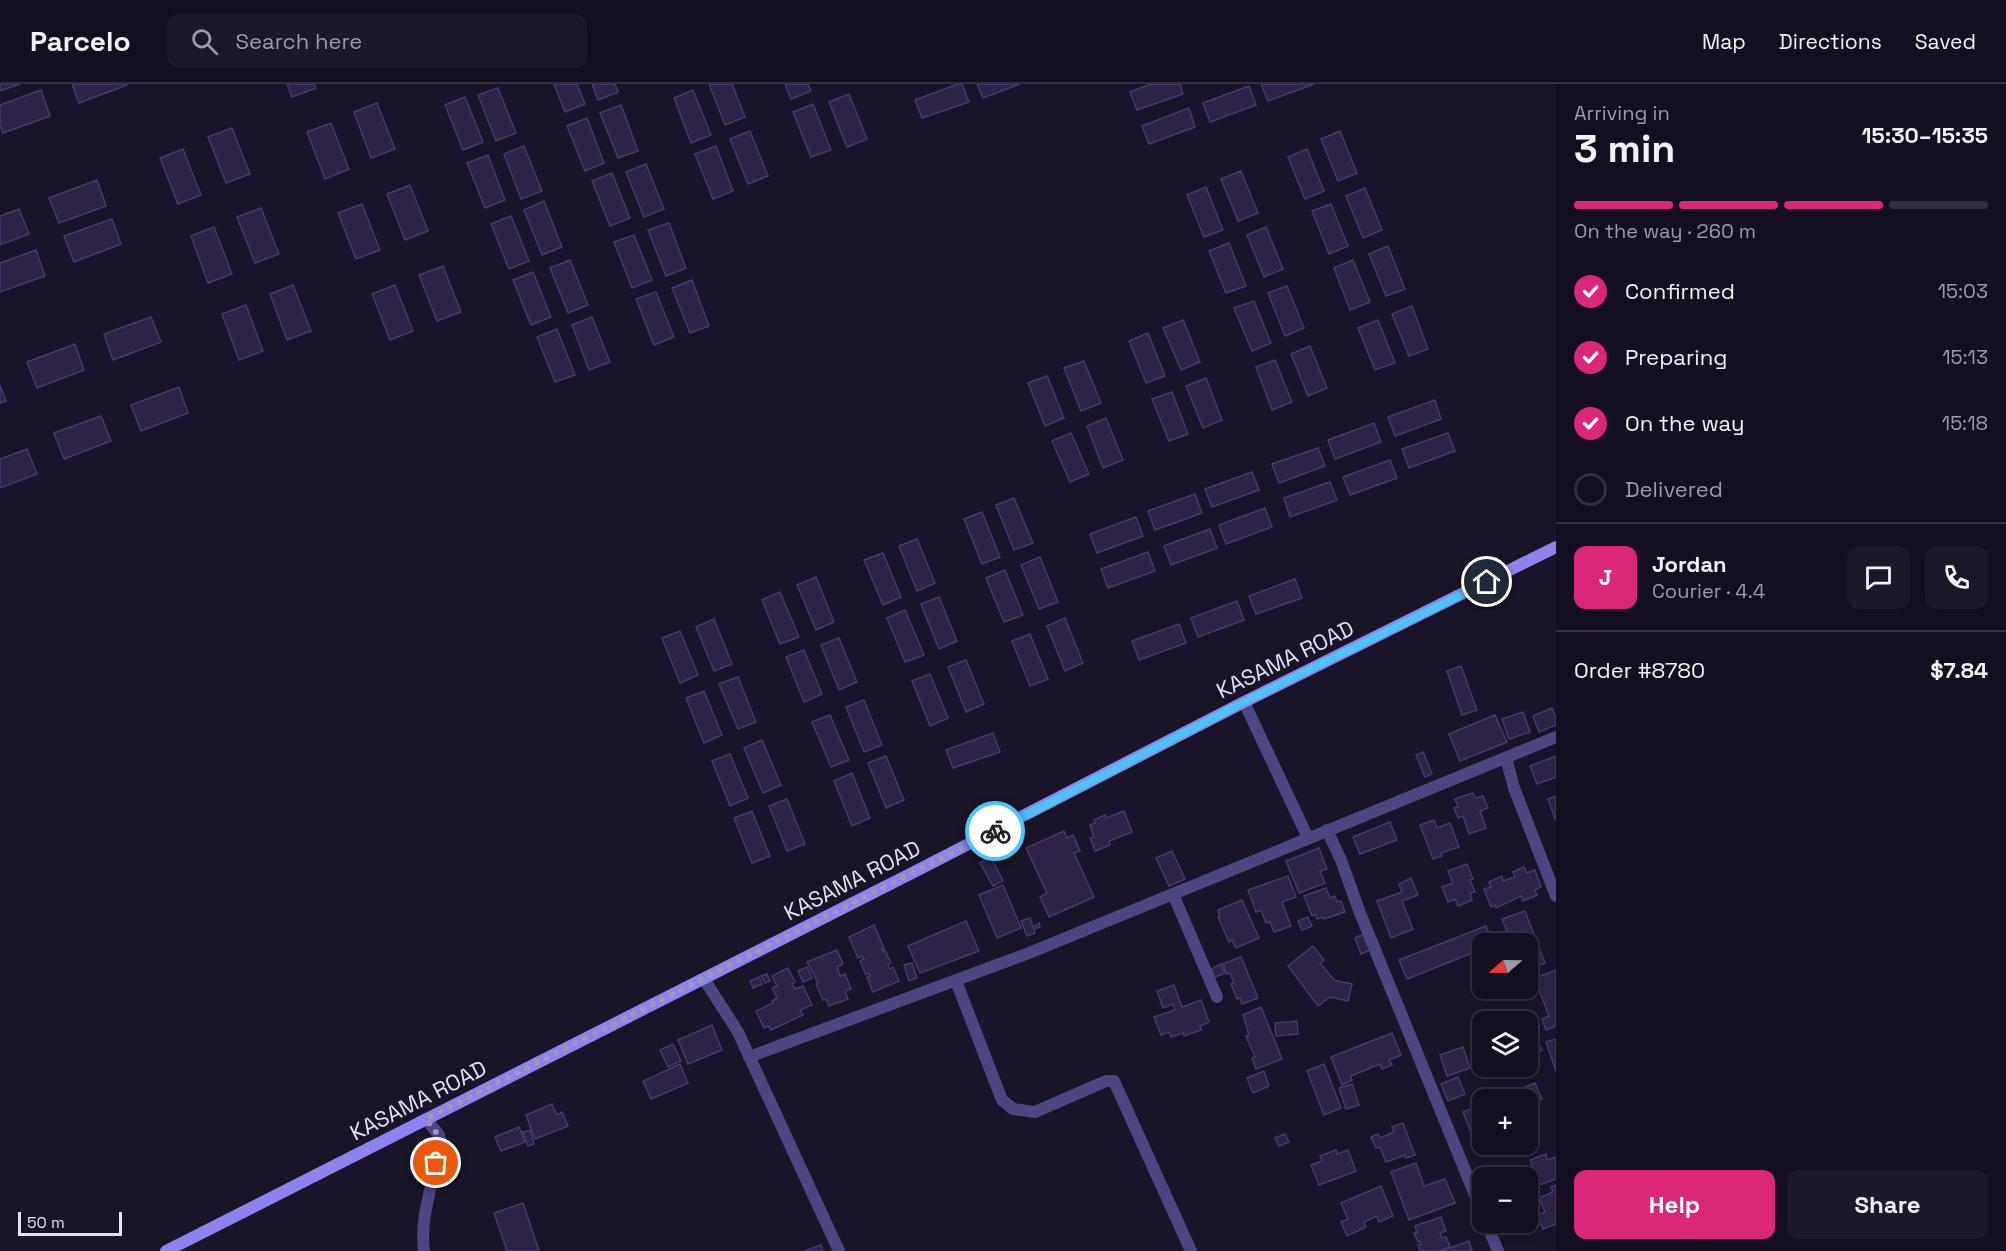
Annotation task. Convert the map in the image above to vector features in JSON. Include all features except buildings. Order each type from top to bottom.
[{"type":"street","name":"KASAMA ROAD","points":[[166,1251],[1244,702],[1556,547]]},
{"type":"street","points":[[1244,702],[1308,838]]},
{"type":"street","points":[[749,1057],[956,981],[1556,737]]},
{"type":"street","points":[[1506,758],[1514,788],[1556,896]]},
{"type":"street","points":[[1327,830],[1472,1187]]},
{"type":"street","points":[[1173,894],[1217,997]]},
{"type":"street","points":[[704,979],[738,1032],[839,1251]]},
{"type":"street","points":[[956,981],[1002,1100],[1012,1109],[1035,1112],[1106,1081],[1114,1081],[1191,1251]]},
{"type":"street","points":[[423,1251],[421,1234],[423,1215],[440,1142],[439,1135],[426,1119]]},
{"type":"street","points":[[1491,1233],[1498,1251]]},
{"type":"way so far","points":[[436,1163],[439,1135],[426,1119],[995,831]]},
{"type":"route","points":[[995,831],[1244,702],[1487,582]]}]
